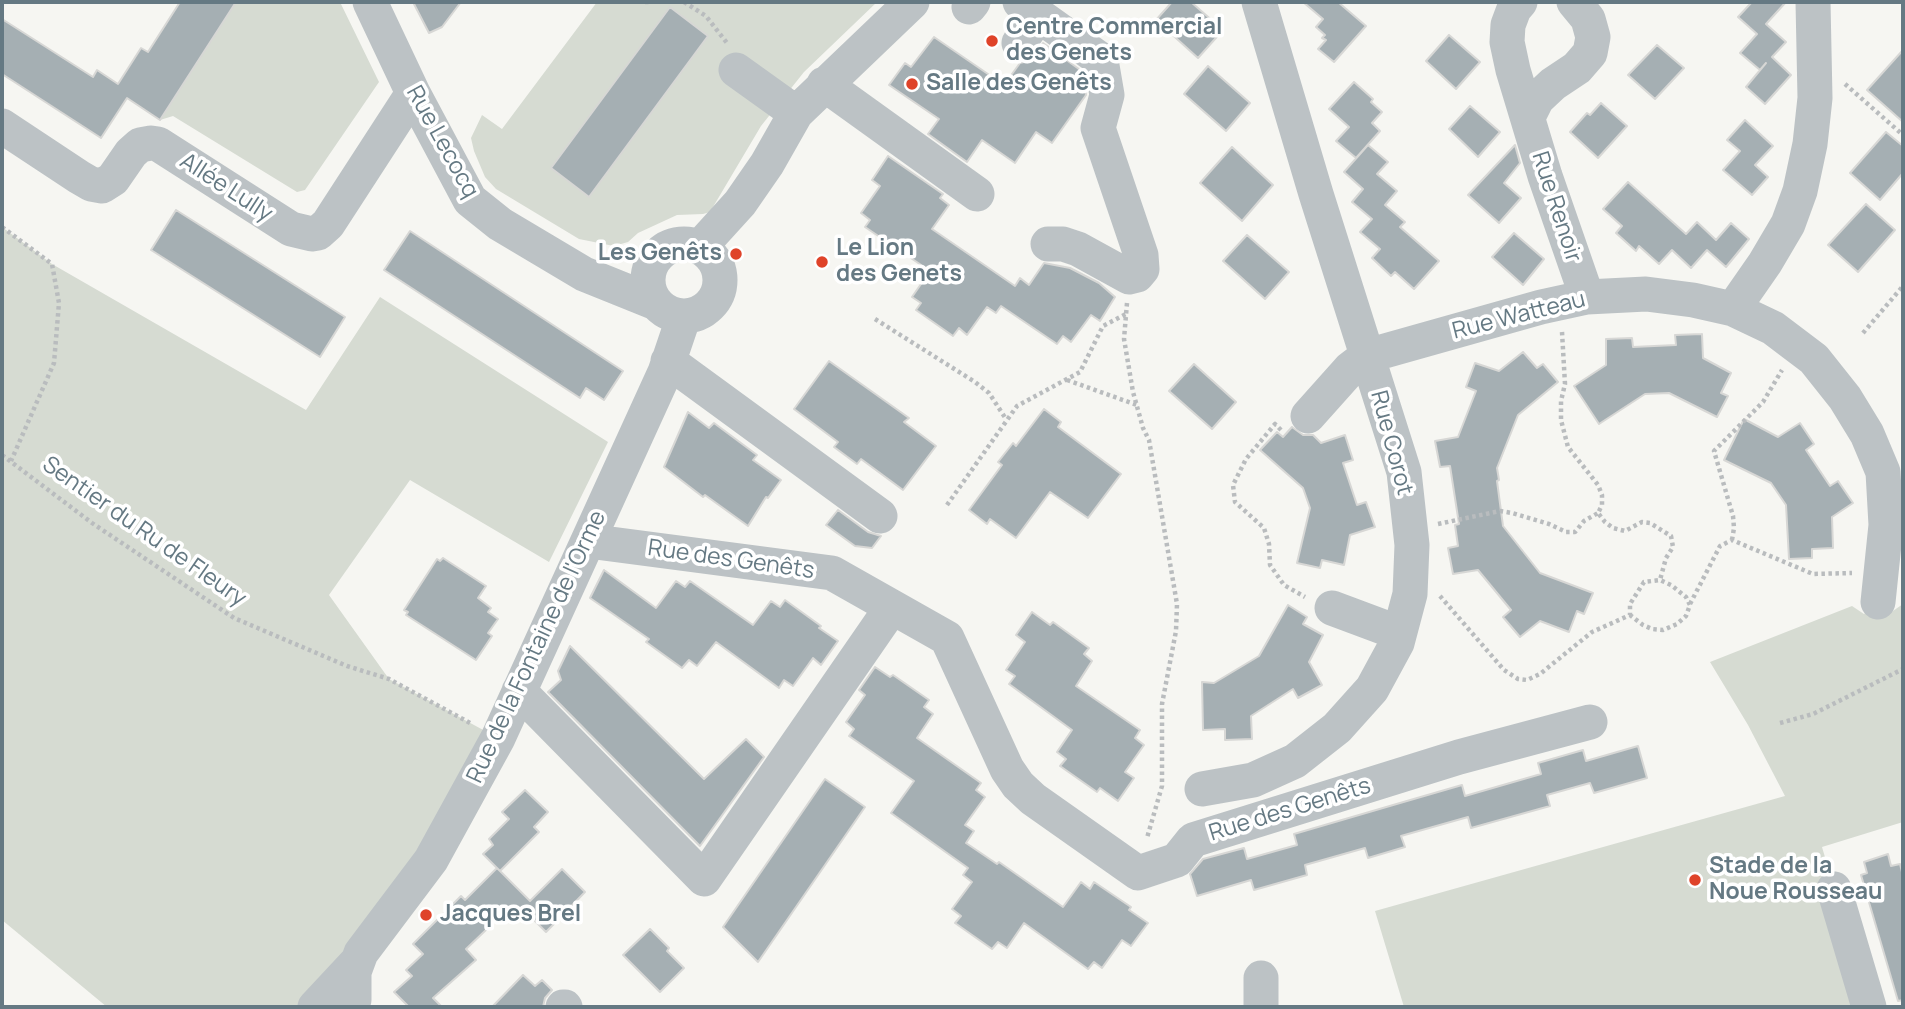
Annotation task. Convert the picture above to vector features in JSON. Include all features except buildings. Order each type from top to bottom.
[{"type":"street","name":"Rue Lecocq","points":[[370,2],[413,93],[470,200],[500,223],[584,274],[670,309]]},
{"type":"street","points":[[652,262],[648,284],[670,309],[695,314],[706,308],[767,164],[796,113],[912,2]]},
{"type":"street","name":"Rue Corot","points":[[1202,789],[1253,780],[1295,761],[1336,729],[1372,689],[1399,634],[1410,594],[1410,530],[1404,472],[1316,194],[1259,2]]},
{"type":"street","name":"Rue Renoir","points":[[1520,2],[1508,24],[1507,42],[1552,199],[1573,300]]},
{"type":"street","points":[[1528,117],[1537,99],[1577,68],[1590,53],[1593,37],[1588,19],[1574,2]]},
{"type":"street","points":[[1732,309],[1765,263],[1788,224],[1800,191],[1810,144],[1815,98],[1813,2]]},
{"type":"street","points":[[1019,43],[1030,8],[1101,61],[1108,95],[1098,128],[1141,255],[1142,269],[1129,277],[1078,249],[1063,244],[1048,244]]},
{"type":"street","points":[[736,71],[796,113]]},
{"type":"street","points":[[824,84],[875,133],[977,194]]},
{"type":"street","name":"Allée Lully","points":[[2,126],[79,177],[91,184],[102,186],[113,179],[140,145],[168,141],[312,234],[318,233],[328,224],[413,93]]},
{"type":"street","points":[[584,274],[621,272],[652,262],[668,247],[690,244],[718,280]]},
{"type":"street","name":"Rue Watteau","points":[[1367,356],[1573,300],[1646,295],[1693,300],[1732,309],[1773,328],[1814,359],[1845,398],[1893,470],[1880,586]]},
{"type":"street","name":"Rue de la Fontaine de l'Orme","points":[[315,1007],[357,961],[431,860],[498,738],[668,361],[670,309]]},
{"type":"street","points":[[1308,416],[1350,369],[1367,356]]},
{"type":"street","points":[[668,361],[880,516]]},
{"type":"street","name":"Rue des Genêts","points":[[588,541],[832,573],[947,638],[1007,769],[1018,785],[1033,799],[1138,873],[1177,860],[1193,840],[1459,757],[1590,722]]},
{"type":"street","points":[[519,691],[704,878],[892,607]]},
{"type":"street","points":[[1332,608],[1399,634]]},
{"type":"street","points":[[1834,889],[1869,1007]]},
{"type":"street","points":[[353,1005],[352,983],[357,961]]},
{"type":"path","points":[[684,2],[706,16],[728,46],[736,71]]},
{"type":"path","points":[[1816,71],[1845,84],[1903,135]]},
{"type":"path","points":[[2,227],[52,264],[59,303],[54,363],[11,461]]},
{"type":"path","points":[[1129,277],[1124,339],[1137,405],[1150,440],[1177,604],[1162,704],[1162,786],[1138,873]]},
{"type":"path","points":[[1863,333],[1903,285]]},
{"type":"path","points":[[1410,530],[1500,512],[1549,524],[1566,532],[1575,532],[1584,521],[1598,513],[1602,505],[1602,495],[1598,485],[1568,447],[1563,433],[1561,401],[1565,384],[1564,357],[1573,300]]},
{"type":"path","points":[[947,505],[1017,406],[1080,372],[1103,327],[1126,314]]},
{"type":"path","points":[[875,319],[975,382],[989,393],[1006,420]]},
{"type":"path","points":[[1732,540],[1733,516],[1714,450],[1763,402],[1796,345]]},
{"type":"path","points":[[1066,379],[1137,405]]},
{"type":"path","points":[[1308,416],[1298,413],[1282,431],[1275,424],[1246,459],[1233,485],[1234,502],[1264,528],[1269,544],[1270,565],[1284,585],[1332,608]]},
{"type":"path","name":"Sentier du Ru de Fleury","points":[[2,454],[92,523],[234,618],[347,666],[389,679],[498,738]]},
{"type":"path","points":[[1598,513],[1613,528],[1625,531],[1642,522],[1650,523],[1671,536],[1673,547],[1666,558],[1660,580]]},
{"type":"path","points":[[1630,615],[1652,629],[1663,630],[1677,624],[1686,616],[1720,546],[1732,540],[1812,573],[1880,586]]},
{"type":"path","points":[[1411,564],[1504,670],[1518,679],[1527,680],[1540,674],[1592,632],[1630,615]]},
{"type":"path","points":[[1630,615],[1630,604],[1643,582],[1660,580],[1686,597],[1690,605]]},
{"type":"path","points":[[1780,723],[1813,714],[1903,669]]},
{"type":"shaded area","points":[[236,2],[340,2],[379,82],[305,190],[297,192],[173,116],[160,120]]},
{"type":"shaded area","points":[[597,2],[877,2],[804,72],[761,126],[710,212],[677,215],[638,233],[628,242],[614,246],[579,239],[496,189],[485,177],[471,138],[482,115],[502,129]]},
{"type":"shaded area","points":[[2,227],[52,264],[306,410],[380,297],[608,442],[549,562],[410,480],[329,595],[389,679],[498,738],[315,1007],[107,1007],[2,920]]},
{"type":"shaded area","points":[[1878,602],[1890,613],[1903,604],[1903,822],[1822,847],[1869,1007],[1404,1007],[1375,911],[1785,796],[1748,725],[1710,662],[1852,606],[1864,614]]},
{"type":"place","name":"Centre Commercial des Genets","points":[[992,41]]},
{"type":"place","name":"Salle des Genêts","points":[[912,84]]},
{"type":"place","name":"Les Genêts","points":[[736,254]]},
{"type":"place","name":"Le Lion des Genets","points":[[822,262]]},
{"type":"place","name":"Stade de la Noue Rousseau","points":[[1695,880]]},
{"type":"place","name":"Jacques Brel","points":[[426,915]]}]
